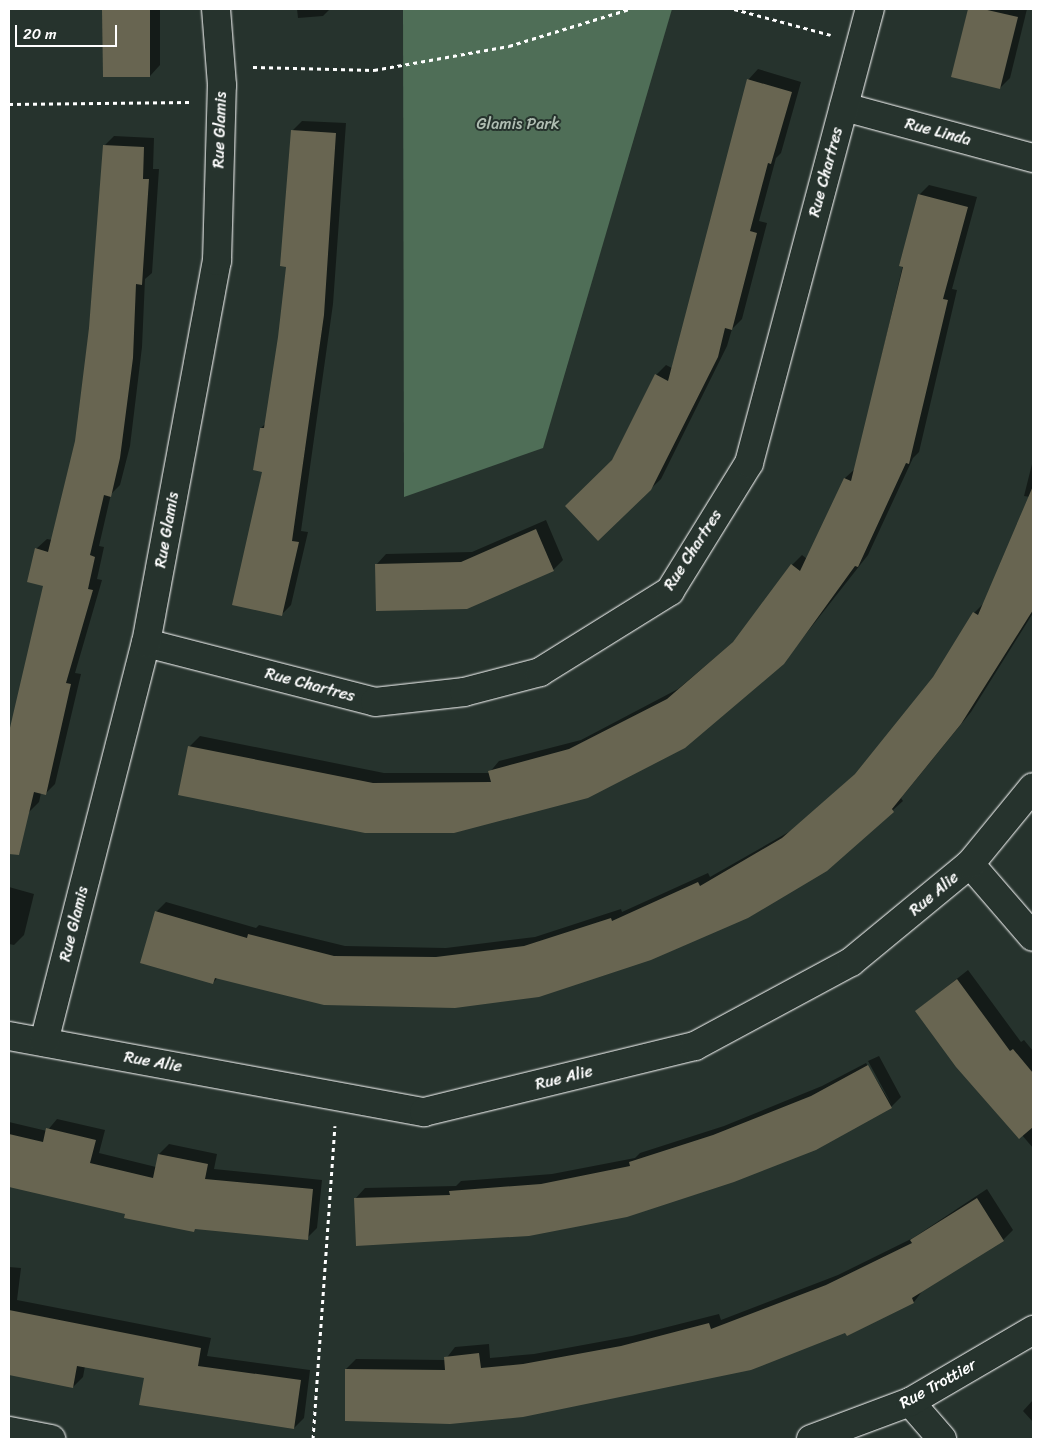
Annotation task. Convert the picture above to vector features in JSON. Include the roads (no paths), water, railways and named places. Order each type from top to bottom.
[{"type":"street","name":"Rue Glamis","points":[[44,1042],[146,643],[217,261],[222,84],[216,9]]},
{"type":"street","name":"Rue Chartres","points":[[146,643],[375,702],[464,692],[540,672],[670,591],[749,463],[870,9]]},
{"type":"street","name":"Rue Linda","points":[[844,107],[1033,158]]},
{"type":"street","name":"Rue Alie","points":[[9,1036],[424,1112],[694,1046],[851,962],[970,864],[1033,787]]},
{"type":"street","points":[[970,864],[1033,937]]},
{"type":"street","name":"Rue Trottier","points":[[811,1439],[910,1402],[1033,1330]]},
{"type":"street","points":[[910,1402],[942,1439]]},
{"type":"street","points":[[9,1431],[51,1439]]},
{"type":"park label","name":"Glamis Park","points":[[518,124]]}]
